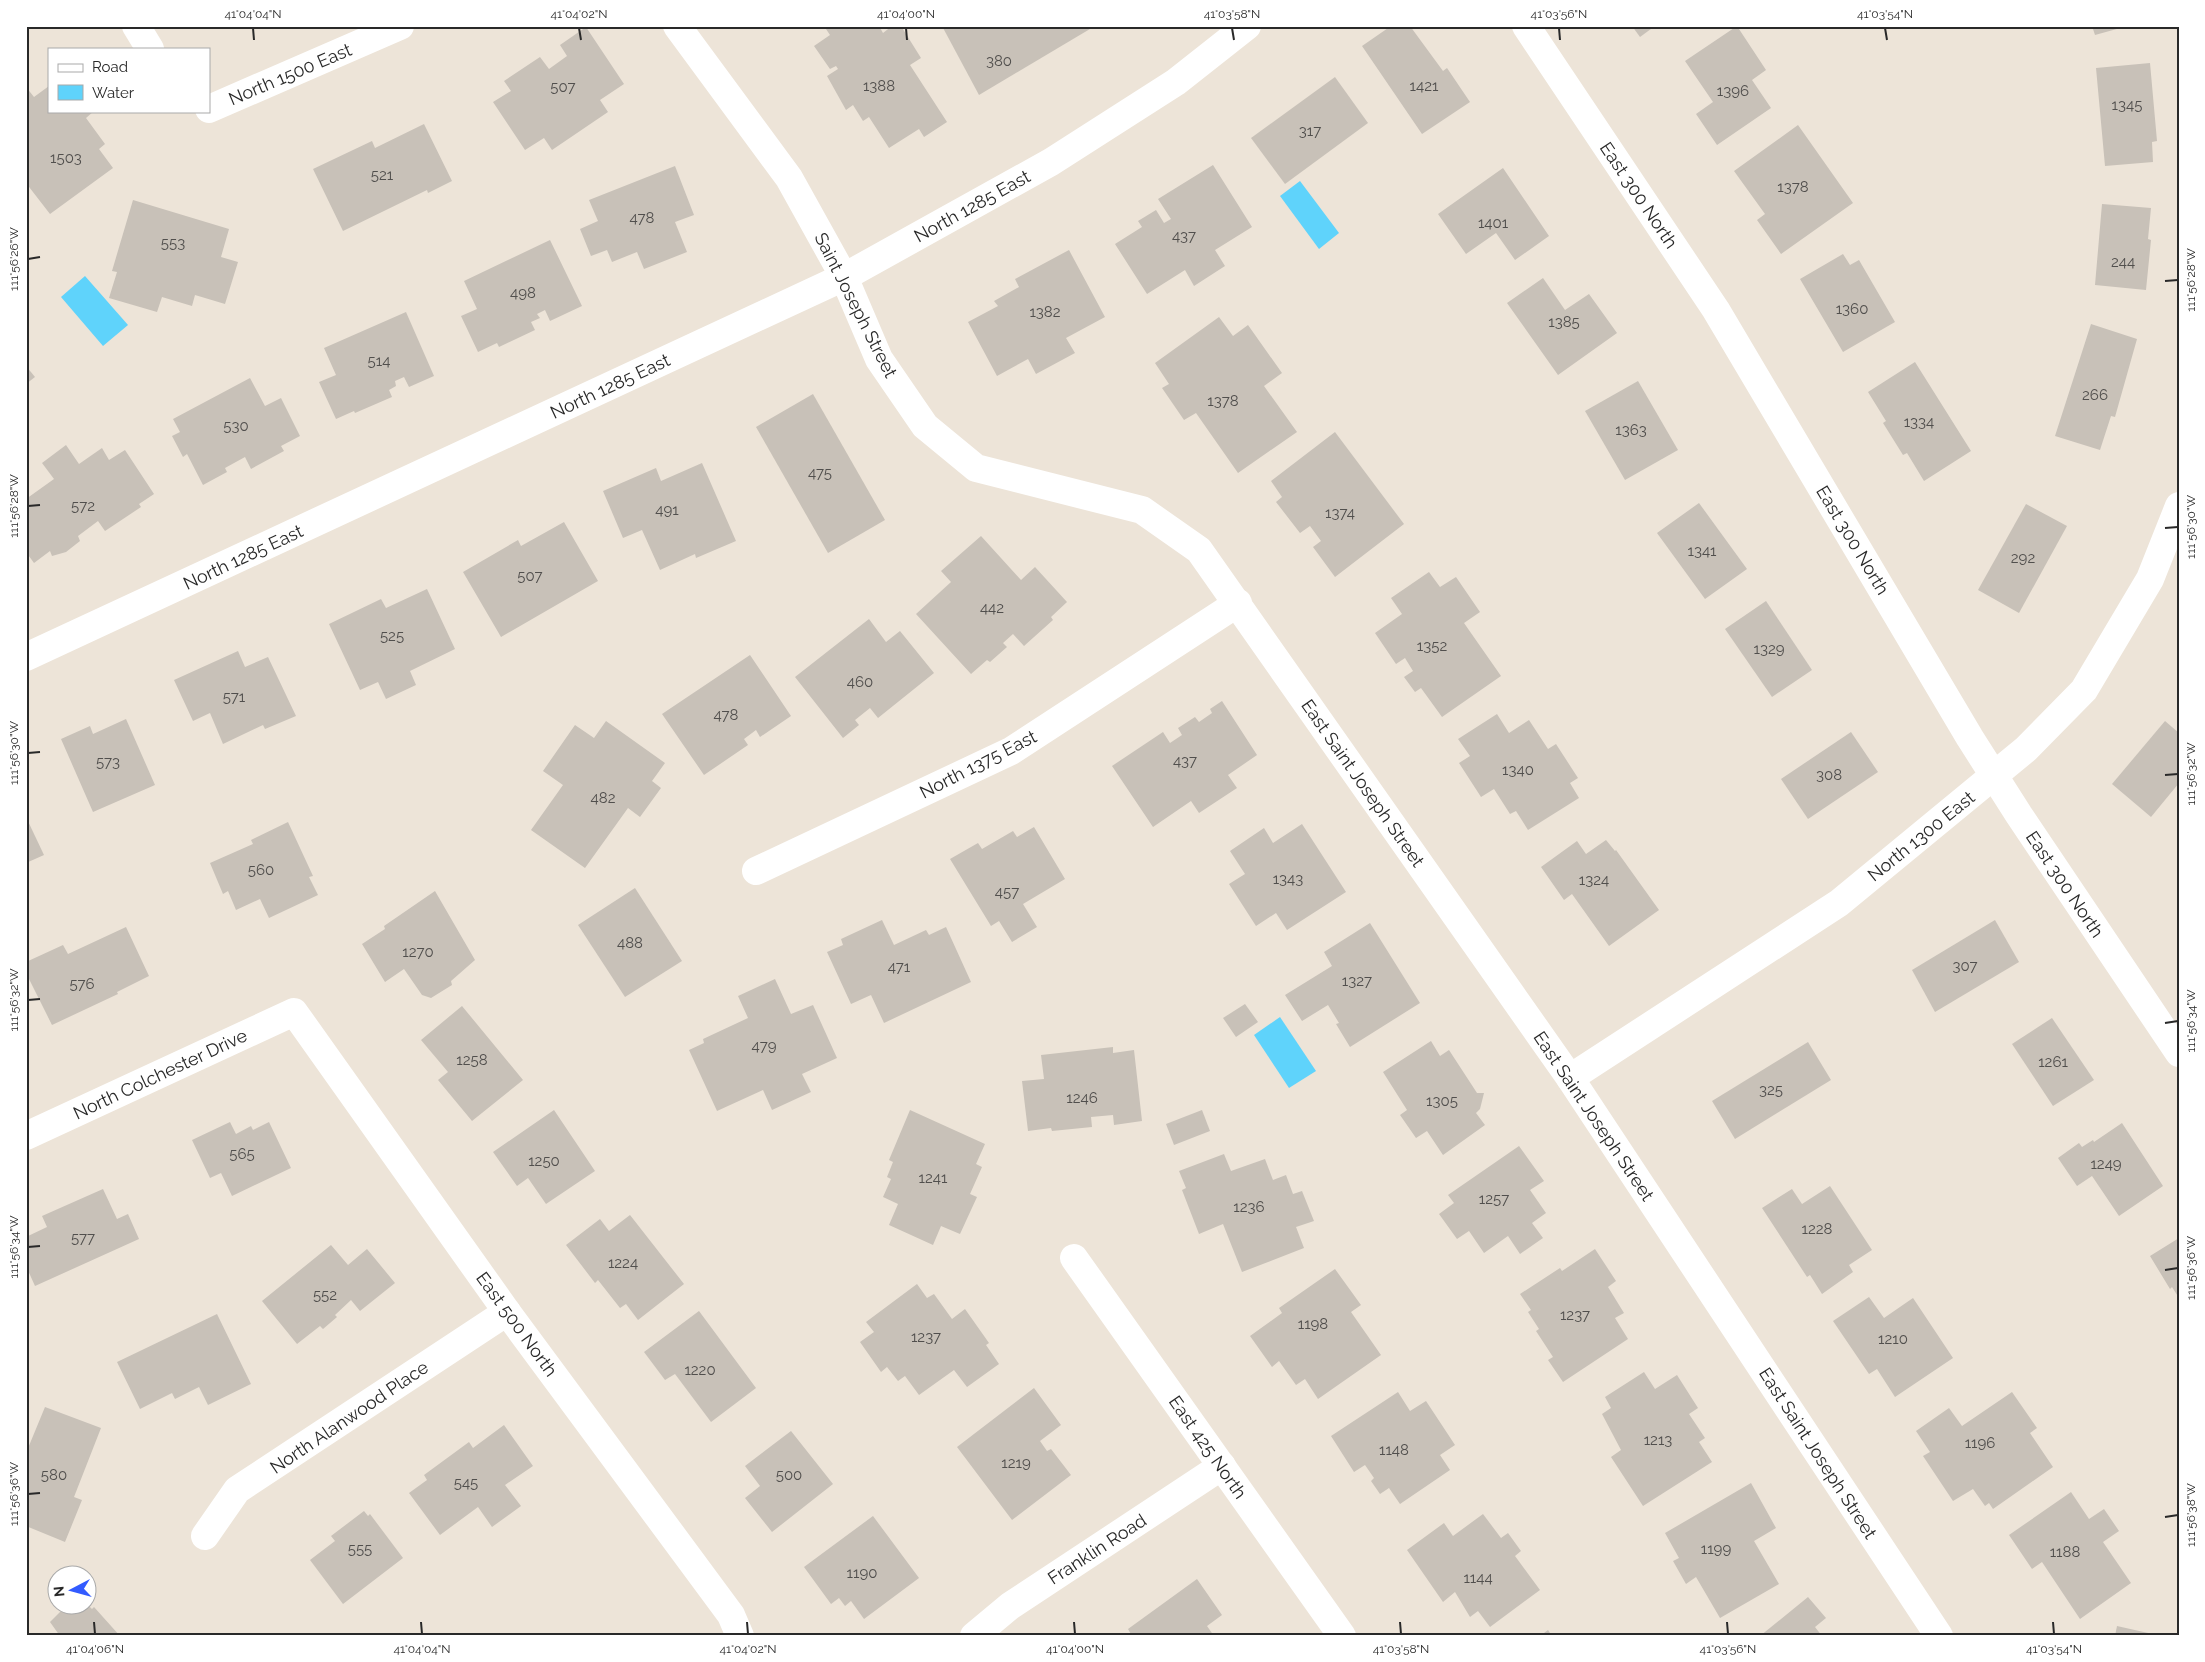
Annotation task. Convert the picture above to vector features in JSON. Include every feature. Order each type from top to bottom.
[{"type":"street","points":[[136,26],[149,48]]},
{"type":"street","name":"North 1500 East","points":[[210,107],[400,26]]},
{"type":"street","name":"Saint Joseph Street","points":[[677,26],[789,178],[844,277],[880,359],[925,426],[976,468],[1142,510],[1199,550],[1238,603]]},
{"type":"street","name":"North 1285 East","points":[[26,658],[844,277],[1051,162],[1176,82],[1247,26]]},
{"type":"street","name":"East 300 North","points":[[1526,26],[1716,310],[1995,776],[2179,1053]]},
{"type":"street","name":"North 1300 East","points":[[1570,1078],[1839,902],[2026,750],[2084,690],[2150,578],[2179,506]]},
{"type":"street","name":"North 1375 East","points":[[756,871],[1010,751],[1238,603]]},
{"type":"street","name":"East Saint Joseph Street","points":[[1238,603],[1570,1078],[1939,1636]]},
{"type":"street","name":"North Colchester Drive","points":[[26,1136],[294,1012]]},
{"type":"street","name":"East 500 North","points":[[294,1012],[506,1312],[731,1615],[740,1636]]},
{"type":"street","name":"East 425 North","points":[[1074,1258],[1342,1636]]},
{"type":"street","name":"North Alanwood Place","points":[[204,1536],[237,1490],[506,1312]]},
{"type":"street","name":"Franklin Road","points":[[974,1636],[1010,1606],[1222,1466]]},
{"type":"water","points":[[1300,181],[1339,233],[1319,249],[1280,196]]},
{"type":"water","points":[[85,276],[128,325],[103,346],[61,297]]},
{"type":"water","points":[[1280,1017],[1316,1071],[1289,1088],[1254,1035]]},
{"type":"building","points":[[831,26],[879,26],[883,33],[892,26],[901,26],[921,58],[910,65],[947,122],[924,137],[919,129],[889,148],[869,117],[863,121],[853,105],[846,110],[827,76],[838,69],[836,66],[830,69],[814,46],[830,35],[826,29]]},
{"type":"building","points":[[942,26],[1095,26],[979,95]]},
{"type":"building","points":[[1391,26],[1410,26],[1443,71],[1447,68],[1470,102],[1422,134],[1362,46]]},
{"type":"building","points":[[1632,26],[1655,26],[1640,37]]},
{"type":"building","points":[[1737,26],[1766,70],[1752,80],[1771,108],[1717,145],[1696,114],[1713,102],[1685,61]]},
{"type":"building","points":[[2092,26],[2124,26],[2124,27],[2095,35]]},
{"type":"building","points":[[586,27],[624,84],[600,100],[608,112],[552,150],[544,138],[525,150],[493,102],[511,91],[504,81],[540,57],[549,69],[567,56],[560,45]]},
{"type":"building","points":[[2150,63],[2157,141],[2152,142],[2153,162],[2105,166],[2096,68]]},
{"type":"building","points":[[1335,77],[1368,123],[1285,184],[1251,138]]},
{"type":"building","points":[[26,87],[34,97],[48,87],[48,112],[93,112],[86,118],[105,144],[99,149],[113,168],[50,214],[26,183]]},
{"type":"building","points":[[424,124],[452,181],[428,193],[427,190],[343,231],[313,169],[372,141],[375,148]]},
{"type":"building","points":[[1798,125],[1853,203],[1781,254],[1757,220],[1765,214],[1734,171]]},
{"type":"building","points":[[1213,165],[1252,227],[1215,250],[1225,266],[1194,286],[1185,270],[1147,294],[1115,244],[1142,227],[1138,221],[1156,210],[1164,223],[1171,219],[1158,199]]},
{"type":"building","points":[[675,166],[694,215],[675,222],[687,252],[644,269],[637,252],[612,262],[607,250],[591,256],[580,229],[598,221],[589,200]]},
{"type":"building","points":[[1503,168],[1549,236],[1515,260],[1496,233],[1466,254],[1438,214]]},
{"type":"building","points":[[133,200],[229,229],[221,257],[238,262],[225,304],[195,295],[192,306],[162,297],[157,312],[109,298],[117,272],[112,271]]},
{"type":"building","points":[[2102,204],[2151,208],[2148,239],[2151,240],[2146,290],[2095,285]]},
{"type":"building","points":[[550,240],[582,306],[550,321],[545,310],[537,314],[540,318],[531,322],[535,330],[499,347],[497,343],[478,352],[461,316],[477,309],[464,281]]},
{"type":"building","points":[[1069,250],[1105,317],[1066,338],[1075,353],[1036,374],[1028,359],[997,376],[968,322],[998,306],[994,301],[1019,287],[1015,279]]},
{"type":"building","points":[[1843,254],[1850,265],[1859,260],[1895,322],[1843,352],[1800,279]]},
{"type":"building","points":[[1543,278],[1565,310],[1589,294],[1617,333],[1558,375],[1507,303]]},
{"type":"building","points":[[406,312],[434,376],[409,387],[404,377],[395,381],[396,386],[389,390],[392,397],[336,419],[319,382],[336,375],[324,348]]},
{"type":"building","points":[[1219,317],[1233,336],[1248,325],[1282,373],[1264,386],[1297,432],[1238,473],[1196,413],[1184,420],[1162,388],[1169,384],[1155,363]]},
{"type":"building","points":[[2091,324],[2137,339],[2115,417],[2111,416],[2100,450],[2055,436]]},
{"type":"building","points":[[1915,362],[1971,451],[1924,481],[1907,453],[1903,455],[1883,423],[1886,421],[1868,392]]},
{"type":"building","points":[[26,366],[35,377],[26,384]]},
{"type":"building","points":[[250,378],[265,406],[281,398],[300,436],[281,446],[284,451],[251,469],[245,457],[225,468],[227,472],[203,485],[187,454],[183,457],[172,436],[180,432],[173,419]]},
{"type":"building","points":[[1638,381],[1678,450],[1625,480],[1585,411]]},
{"type":"building","points":[[813,394],[885,520],[828,553],[756,427]]},
{"type":"building","points":[[1335,432],[1404,524],[1335,577],[1313,547],[1321,541],[1310,526],[1300,533],[1276,502],[1282,497],[1271,481]]},
{"type":"building","points":[[66,445],[79,464],[102,448],[109,460],[125,450],[154,494],[139,504],[141,507],[105,531],[98,521],[78,536],[80,541],[66,552],[52,556],[50,551],[34,563],[26,552],[26,499],[54,479],[42,463]]},
{"type":"building","points":[[702,463],[736,541],[696,558],[695,554],[660,570],[642,530],[623,538],[603,491],[656,468],[661,481]]},
{"type":"building","points":[[1699,503],[1747,569],[1705,599],[1657,533]]},
{"type":"building","points":[[2026,504],[2067,526],[2019,613],[1978,590]]},
{"type":"building","points":[[564,522],[598,581],[501,637],[463,572],[518,540],[521,546]]},
{"type":"building","points":[[981,536],[1021,580],[1035,567],[1067,602],[1051,617],[1053,620],[1024,646],[1013,634],[1003,643],[1007,647],[990,662],[987,660],[971,674],[916,614],[951,582],[941,571]]},
{"type":"building","points":[[1429,572],[1440,587],[1456,577],[1480,612],[1464,623],[1501,676],[1442,717],[1421,688],[1415,692],[1404,677],[1413,671],[1405,658],[1396,664],[1375,633],[1402,614],[1391,598]]},
{"type":"building","points":[[427,589],[455,649],[410,671],[416,685],[386,699],[378,682],[360,690],[329,624],[381,599],[386,608]]},
{"type":"building","points":[[1766,601],[1812,670],[1772,697],[1725,629]]},
{"type":"building","points":[[869,619],[886,642],[900,631],[934,673],[878,718],[870,708],[855,720],[859,725],[843,738],[795,677]]},
{"type":"building","points":[[238,651],[245,667],[268,657],[296,716],[265,729],[263,725],[223,744],[210,713],[193,721],[174,680]]},
{"type":"building","points":[[750,655],[791,716],[760,737],[756,730],[744,739],[748,745],[704,775],[662,714]]},
{"type":"building","points":[[1222,701],[1257,755],[1228,775],[1237,788],[1199,813],[1191,801],[1153,827],[1112,766],[1163,732],[1170,743],[1182,735],[1178,728],[1195,717],[1199,722],[1212,713],[1210,709]]},
{"type":"building","points":[[1497,714],[1509,733],[1529,720],[1548,749],[1556,744],[1578,778],[1570,783],[1579,798],[1528,830],[1516,811],[1510,814],[1494,789],[1481,797],[1459,763],[1470,756],[1458,739]]},
{"type":"building","points":[[126,719],[155,785],[93,812],[61,739],[90,726],[93,734]]},
{"type":"building","points":[[606,721],[665,763],[652,781],[661,788],[640,817],[628,808],[585,868],[531,830],[563,785],[543,771],[575,725],[594,738]]},
{"type":"building","points":[[2165,721],[2179,733],[2179,783],[2151,817],[2112,784]]},
{"type":"building","points":[[1851,732],[1878,772],[1808,819],[1781,779]]},
{"type":"building","points":[[26,817],[44,855],[26,863]]},
{"type":"building","points":[[288,822],[313,876],[309,877],[318,895],[269,918],[260,899],[236,910],[228,891],[223,894],[210,863],[253,844],[251,840]]},
{"type":"building","points":[[1302,824],[1346,892],[1287,930],[1276,913],[1256,926],[1229,884],[1245,874],[1230,851],[1264,828],[1273,843]]},
{"type":"building","points":[[1034,827],[1065,879],[1023,904],[1037,927],[1012,942],[999,921],[991,926],[950,859],[978,843],[982,849],[1013,831],[1017,837]]},
{"type":"building","points":[[1606,840],[1616,850],[1659,910],[1609,946],[1572,894],[1564,900],[1541,867],[1577,841],[1586,854]]},
{"type":"building","points":[[635,888],[682,961],[625,997],[578,925]]},
{"type":"building","points":[[435,891],[475,960],[451,981],[452,985],[431,998],[422,995],[404,969],[385,982],[362,944],[385,929],[384,926]]},
{"type":"building","points":[[882,920],[894,945],[926,930],[929,935],[946,927],[971,982],[884,1023],[871,995],[851,1004],[827,952],[843,945],[841,939]]},
{"type":"building","points":[[1995,920],[2019,962],[1935,1012],[1912,970]]},
{"type":"building","points":[[1370,923],[1420,1003],[1350,1047],[1336,1024],[1339,1023],[1328,1005],[1302,1021],[1285,995],[1332,966],[1324,952]]},
{"type":"building","points":[[126,927],[149,976],[117,992],[118,994],[52,1025],[26,973],[26,962],[63,945],[68,954]]},
{"type":"building","points":[[775,979],[791,1014],[813,1005],[837,1058],[802,1074],[811,1092],[772,1110],[763,1090],[717,1111],[689,1050],[704,1043],[703,1039],[748,1018],[738,996]]},
{"type":"building","points":[[1245,1004],[1258,1022],[1236,1037],[1223,1018]]},
{"type":"building","points":[[462,1006],[523,1080],[472,1121],[438,1080],[448,1072],[421,1040]]},
{"type":"building","points":[[2052,1018],[2094,1080],[2053,1106],[2012,1044]]},
{"type":"building","points":[[1431,1041],[1440,1056],[1449,1050],[1477,1093],[1484,1093],[1480,1109],[1476,1113],[1485,1125],[1443,1155],[1427,1131],[1416,1138],[1400,1115],[1407,1110],[1383,1072]]},
{"type":"building","points":[[1808,1042],[1831,1080],[1735,1139],[1712,1101]]},
{"type":"building","points":[[1113,1047],[1113,1053],[1134,1050],[1142,1121],[1114,1125],[1113,1115],[1091,1117],[1092,1127],[1052,1131],[1051,1128],[1028,1131],[1022,1081],[1044,1079],[1041,1055]]},
{"type":"building","points":[[554,1110],[595,1171],[546,1204],[528,1178],[517,1186],[493,1152]]},
{"type":"building","points":[[910,1110],[985,1144],[976,1164],[982,1167],[970,1194],[977,1197],[960,1234],[941,1226],[933,1245],[889,1225],[898,1204],[883,1197],[891,1179],[887,1177],[893,1162],[889,1160]]},
{"type":"building","points":[[1202,1110],[1210,1131],[1174,1145],[1166,1124]]},
{"type":"building","points":[[230,1122],[236,1134],[251,1126],[253,1130],[269,1122],[291,1168],[232,1196],[221,1173],[210,1178],[192,1140]]},
{"type":"building","points":[[2122,1123],[2163,1186],[2119,1216],[2092,1176],[2077,1186],[2058,1158],[2079,1143],[2082,1147],[2093,1140],[2094,1142]]},
{"type":"building","points":[[1519,1146],[1544,1181],[1530,1190],[1546,1213],[1532,1223],[1543,1238],[1520,1254],[1508,1236],[1484,1253],[1469,1231],[1457,1239],[1439,1214],[1454,1203],[1448,1195]]},
{"type":"building","points":[[1224,1154],[1231,1171],[1265,1159],[1273,1180],[1286,1175],[1293,1194],[1302,1191],[1314,1221],[1296,1227],[1304,1248],[1242,1272],[1223,1224],[1199,1234],[1182,1190],[1186,1188],[1179,1171]]},
{"type":"building","points":[[1830,1186],[1872,1250],[1849,1265],[1853,1272],[1822,1294],[1810,1275],[1807,1277],[1762,1208],[1792,1189],[1802,1204]]},
{"type":"building","points":[[103,1189],[117,1219],[128,1214],[139,1239],[35,1286],[26,1266],[26,1237],[47,1227],[42,1216]]},
{"type":"building","points":[[630,1215],[684,1284],[638,1320],[626,1304],[620,1308],[598,1280],[595,1283],[566,1245],[600,1219],[609,1231]]},
{"type":"building","points":[[2179,1238],[2179,1298],[2172,1287],[2170,1289],[2150,1256]]},
{"type":"building","points":[[331,1245],[348,1265],[367,1249],[395,1283],[360,1311],[351,1300],[335,1315],[337,1317],[323,1329],[320,1326],[297,1344],[262,1301]]},
{"type":"building","points":[[1595,1249],[1616,1281],[1608,1287],[1624,1313],[1615,1318],[1628,1339],[1563,1382],[1548,1360],[1553,1357],[1536,1331],[1539,1329],[1528,1312],[1531,1310],[1520,1294],[1560,1268],[1562,1271]]},
{"type":"building","points":[[1335,1269],[1361,1305],[1351,1312],[1381,1355],[1318,1399],[1305,1379],[1296,1385],[1279,1361],[1272,1367],[1250,1336],[1282,1313],[1279,1308]]},
{"type":"building","points":[[917,1284],[927,1298],[934,1294],[952,1319],[965,1309],[989,1343],[986,1345],[999,1364],[967,1387],[954,1370],[919,1395],[905,1376],[898,1381],[887,1367],[881,1372],[860,1342],[874,1332],[866,1322]]},
{"type":"building","points":[[1869,1297],[1884,1318],[1913,1298],[1953,1358],[1895,1397],[1877,1369],[1869,1374],[1833,1321]]},
{"type":"building","points":[[699,1311],[756,1388],[711,1422],[675,1374],[665,1380],[644,1352]]},
{"type":"building","points":[[217,1314],[251,1384],[208,1405],[199,1387],[175,1399],[172,1393],[140,1409],[117,1362]]},
{"type":"building","points":[[1644,1372],[1655,1389],[1677,1375],[1698,1408],[1689,1414],[1705,1438],[1699,1442],[1712,1462],[1643,1506],[1611,1457],[1621,1450],[1602,1414],[1611,1408],[1605,1397]]},
{"type":"building","points":[[1034,1388],[1061,1425],[1040,1441],[1047,1451],[1051,1449],[1071,1475],[1012,1520],[957,1447]]},
{"type":"building","points":[[1398,1392],[1410,1411],[1426,1401],[1455,1445],[1440,1455],[1450,1470],[1400,1504],[1389,1488],[1380,1494],[1371,1481],[1374,1478],[1365,1465],[1354,1472],[1331,1436]]},
{"type":"building","points":[[2012,1392],[2037,1428],[2030,1433],[2053,1467],[1993,1509],[1989,1503],[1985,1506],[1973,1489],[1953,1501],[1923,1456],[1930,1452],[1916,1431],[1949,1408],[1962,1426]]},
{"type":"building","points":[[45,1407],[101,1428],[74,1497],[82,1500],[65,1542],[26,1526],[26,1453]]},
{"type":"building","points":[[504,1425],[533,1466],[505,1485],[521,1506],[492,1527],[478,1507],[440,1535],[409,1493],[427,1480],[424,1475],[469,1442],[473,1448]]},
{"type":"building","points":[[791,1431],[833,1484],[772,1532],[745,1498],[760,1486],[745,1466]]},
{"type":"building","points":[[1751,1483],[1776,1528],[1754,1541],[1779,1584],[1720,1618],[1696,1577],[1686,1584],[1673,1561],[1679,1558],[1665,1533]]},
{"type":"building","points":[[2071,1492],[2089,1519],[2104,1509],[2119,1531],[2103,1542],[2131,1583],[2080,1619],[2042,1562],[2032,1569],[2009,1535]]},
{"type":"building","points":[[364,1511],[368,1516],[370,1514],[403,1558],[343,1604],[310,1560],[335,1541],[331,1536]]},
{"type":"building","points":[[1483,1514],[1501,1538],[1508,1533],[1521,1551],[1515,1556],[1540,1590],[1490,1627],[1478,1611],[1470,1617],[1455,1592],[1443,1602],[1407,1550],[1444,1523],[1453,1536]]},
{"type":"building","points":[[873,1516],[919,1578],[864,1619],[851,1601],[845,1606],[839,1598],[831,1604],[804,1567]]},
{"type":"building","points":[[1197,1579],[1222,1615],[1207,1626],[1214,1636],[1132,1636],[1128,1629]]},
{"type":"building","points":[[1808,1597],[1826,1618],[1815,1627],[1822,1636],[1760,1636]]},
{"type":"building","points":[[98,1611],[120,1636],[60,1636],[50,1622],[58,1614],[98,1614]]},
{"type":"building","points":[[2117,1626],[2157,1635],[2157,1636],[2115,1636]]},
{"type":"building","points":[[1548,1630],[1552,1636],[1540,1636]]}]
